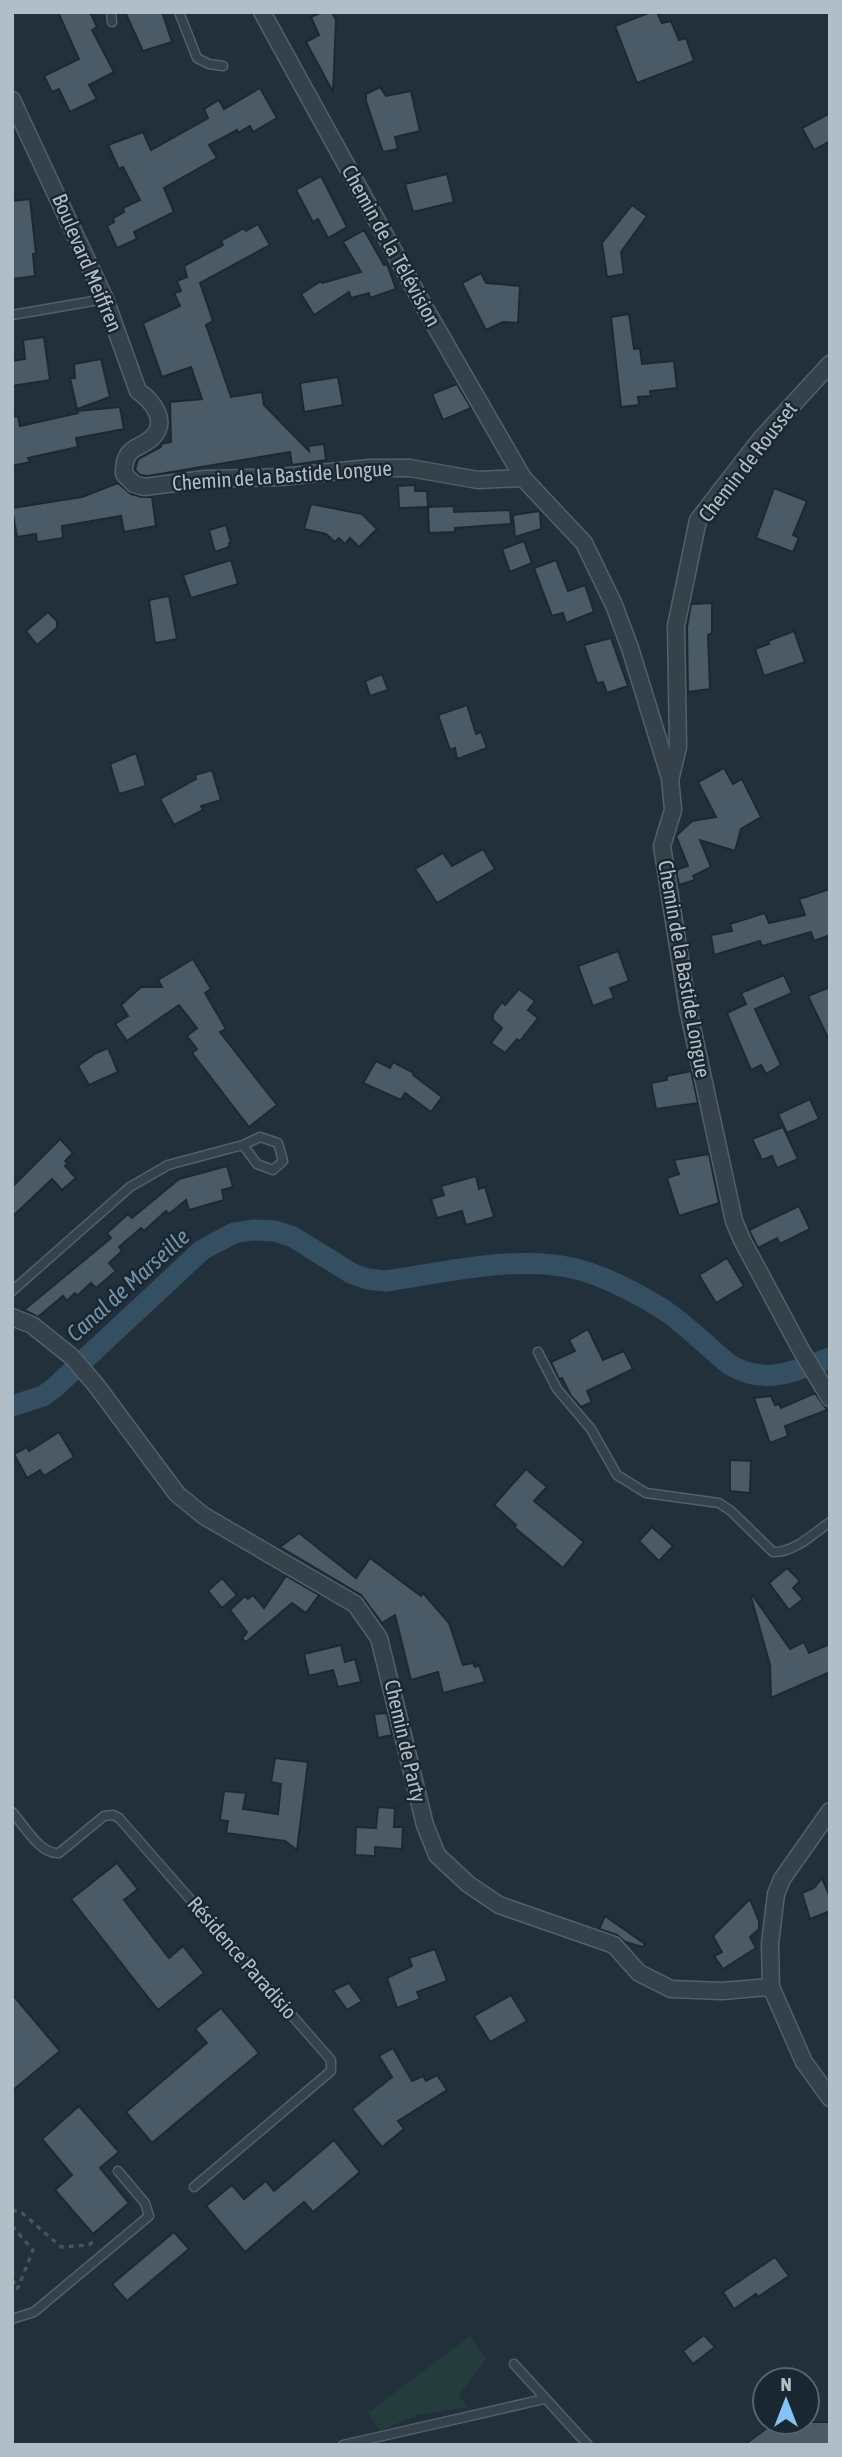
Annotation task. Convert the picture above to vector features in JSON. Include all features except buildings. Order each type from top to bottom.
[{"type":"street","name":"Chemin de la Télévision","points":[[262,12],[425,308],[523,478]]},
{"type":"street","name":"Boulevard Meiffren","points":[[12,100],[105,299],[138,391],[151,400],[159,425]]},
{"type":"street","name":"Chemin de Rousset","points":[[670,778],[678,747],[677,626],[698,520],[760,440],[830,364]]},
{"type":"street","name":"Chemin de la Bastide Longue","points":[[159,425],[155,435],[135,447],[124,463],[124,474],[134,484],[144,488],[206,478],[281,477],[369,468],[410,468],[478,480],[523,478],[584,543],[614,605],[630,648],[670,778],[673,810],[662,846],[688,1009],[734,1221],[801,1350],[830,1398]]},
{"type":"street","name":"Chemin de Party","points":[[12,1317],[32,1325],[72,1357],[177,1494],[204,1516],[355,1604],[379,1639],[425,1825],[437,1855],[468,1884],[499,1905],[614,1945],[639,1973],[671,1989],[722,1991],[771,1987]]},
{"type":"street","points":[[830,1811],[782,1879],[776,1894],[770,1944],[771,1987],[804,2062],[830,2098]]},
{"type":"lane","points":[[111,12],[112,22]]},
{"type":"lane","points":[[179,12],[197,58],[209,64],[223,66]]},
{"type":"lane","points":[[12,315],[105,299]]},
{"type":"lane","points":[[12,1291],[130,1187],[168,1165],[243,1145],[260,1137],[278,1143],[283,1161],[273,1170],[257,1164],[243,1145]]},
{"type":"lane","points":[[538,1352],[557,1389],[591,1429],[612,1467],[626,1482],[646,1493],[719,1503],[774,1552],[795,1546],[830,1522]]},
{"type":"lane","name":"Résidence Paradisio","points":[[12,1812],[51,1854],[60,1853],[104,1816],[113,1815],[119,1818],[331,2060],[331,2071],[194,2188]]},
{"type":"lane","points":[[12,2319],[34,2312],[149,2216],[145,2203],[118,2171]]},
{"type":"lane","points":[[514,2364],[588,2445]]},
{"type":"lane","points":[[343,2445],[544,2399]]},
{"type":"path","points":[[12,2210],[22,2213],[61,2247],[89,2245],[100,2237]]},
{"type":"path","points":[[12,2226],[33,2250],[18,2288],[14,2287],[12,2264]]},
{"type":"green space","points":[[470,2336],[486,2359],[459,2395],[468,2407],[417,2415],[380,2431],[368,2413]]},
{"type":"waterway","name":"Canal de Marseille","points":[[12,1406],[43,1396],[54,1388],[202,1250],[234,1233],[253,1230],[275,1231],[293,1237],[351,1273],[367,1279],[386,1281],[476,1267],[523,1263],[589,1272],[662,1308],[730,1365],[756,1375],[780,1374],[830,1358]]}]
